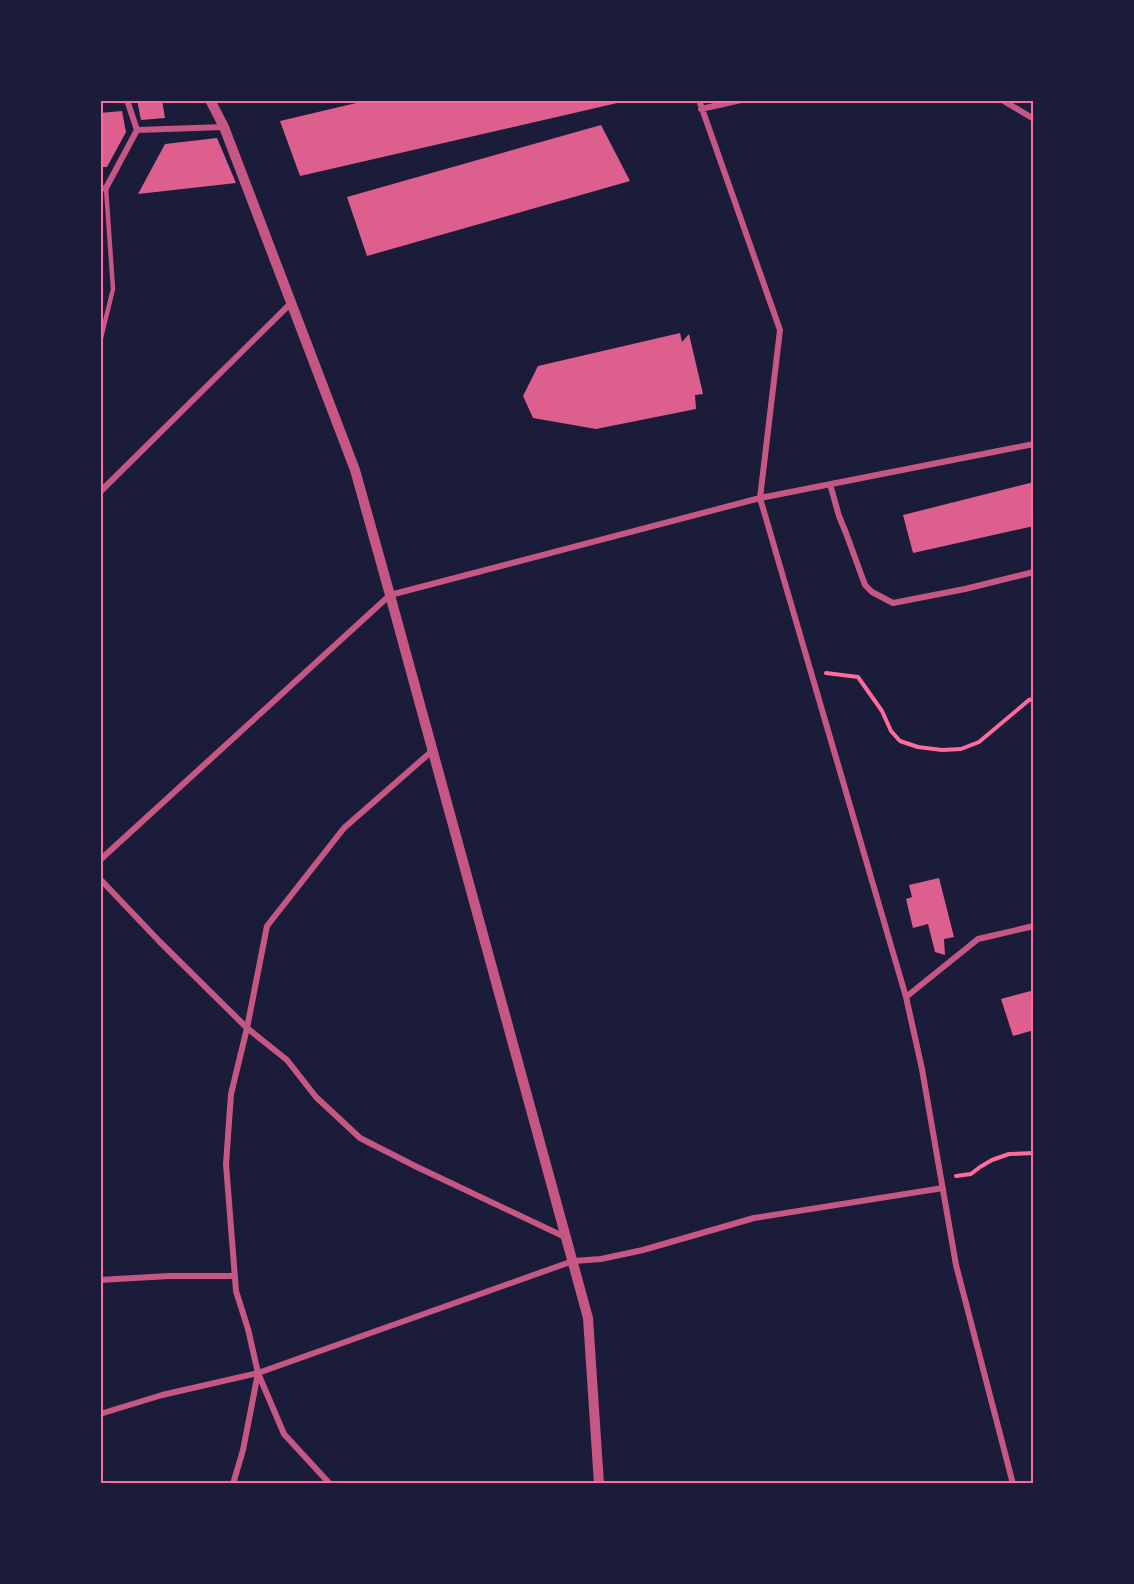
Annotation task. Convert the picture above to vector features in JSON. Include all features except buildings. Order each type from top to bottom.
[{"type":"street","points":[[103,188],[136,129],[127,100]]},
{"type":"street","points":[[210,100],[224,128],[355,470],[588,1318],[599,1484]]},
{"type":"street","points":[[699,100],[780,330],[760,498],[906,997],[922,1069],[956,1265],[1013,1484]]},
{"type":"street","points":[[701,109],[741,100]]},
{"type":"street","points":[[1002,100],[1034,119]]},
{"type":"street","points":[[136,129],[224,128]]},
{"type":"street","points":[[100,492],[291,303]]},
{"type":"street","points":[[100,860],[390,595],[760,498],[1034,444]]},
{"type":"street","points":[[830,484],[838,516],[865,585],[872,592],[893,603],[964,590],[1034,572]]},
{"type":"street","points":[[330,1484],[284,1434],[258,1373],[236,1291],[226,1164],[231,1094],[247,1028],[267,926],[344,828],[432,751]]},
{"type":"street","points":[[100,879],[247,1028],[287,1060],[316,1096],[360,1138],[566,1237]]},
{"type":"street","points":[[906,997],[978,939],[1034,926]]},
{"type":"street","points":[[100,1414],[162,1395],[258,1373],[573,1261],[602,1259],[643,1250],[754,1218],[943,1188]]},
{"type":"street","points":[[100,1280],[169,1276],[235,1276]]},
{"type":"street","points":[[233,1484],[243,1450],[258,1373]]},
{"type":"lane","points":[[100,342],[113,288],[103,188]]},
{"type":"path","points":[[811,671],[858,676],[882,711],[891,731],[900,741],[918,747],[942,750],[961,749],[979,742],[1029,700],[1034,699]]},
{"type":"path","points":[[941,1178],[971,1174],[992,1160],[1009,1154],[1034,1153]]}]
